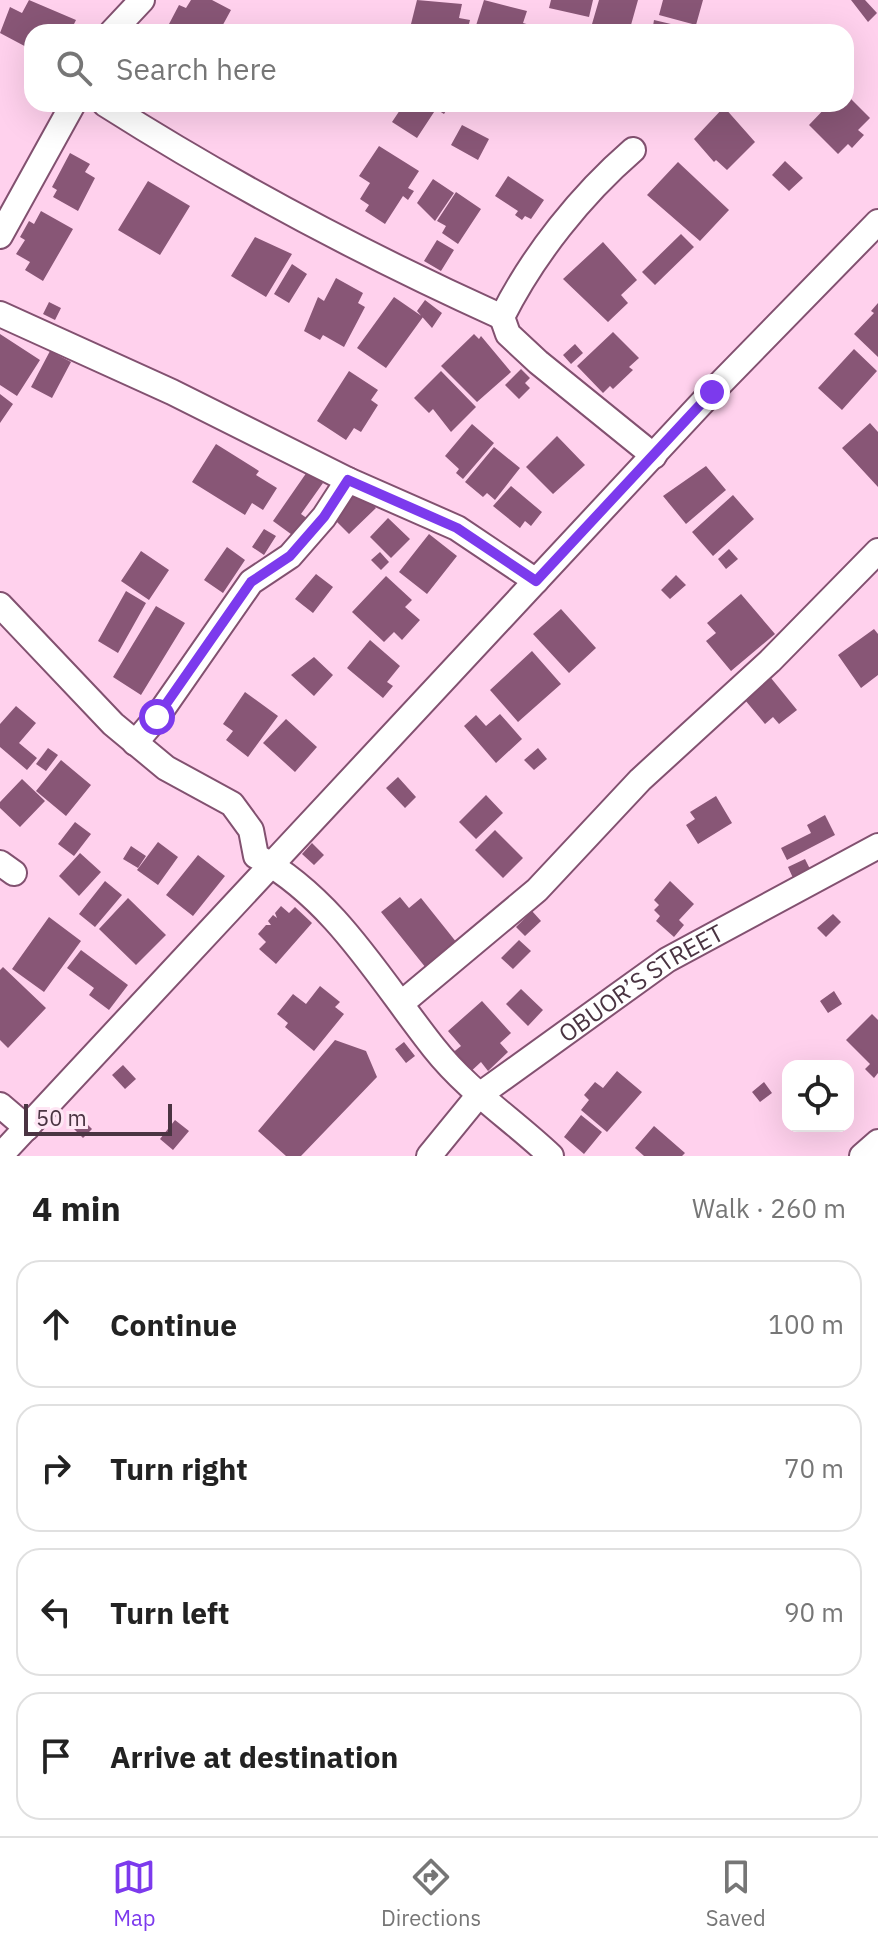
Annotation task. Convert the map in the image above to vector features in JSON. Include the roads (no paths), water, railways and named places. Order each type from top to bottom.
[{"type":"street","points":[[120,24],[142,0]]},
{"type":"street","points":[[0,236],[69,112]]},
{"type":"street","points":[[118,112],[232,180],[427,283],[502,317]]},
{"type":"street","points":[[633,150],[586,194],[513,294],[502,317],[508,334],[538,362],[654,456]]},
{"type":"street","points":[[0,1156],[536,581],[878,222]]},
{"type":"street","points":[[0,314],[172,392],[348,480],[457,528],[536,581]]},
{"type":"street","points":[[135,743],[157,717],[251,582],[290,556],[324,517],[348,480]]},
{"type":"street","points":[[403,1002],[537,890],[640,780],[770,661],[878,551]]},
{"type":"street","points":[[0,605],[135,743],[175,774],[232,804],[251,830],[256,856],[309,893],[403,1002],[434,1048],[478,1096],[551,1156]]},
{"type":"street","name":"OBUOR’S STREET","points":[[429,1156],[478,1096],[667,960],[878,846]]},
{"type":"street","points":[[0,1105],[27,1128]]},
{"type":"street","points":[[862,1156],[878,1142]]}]
